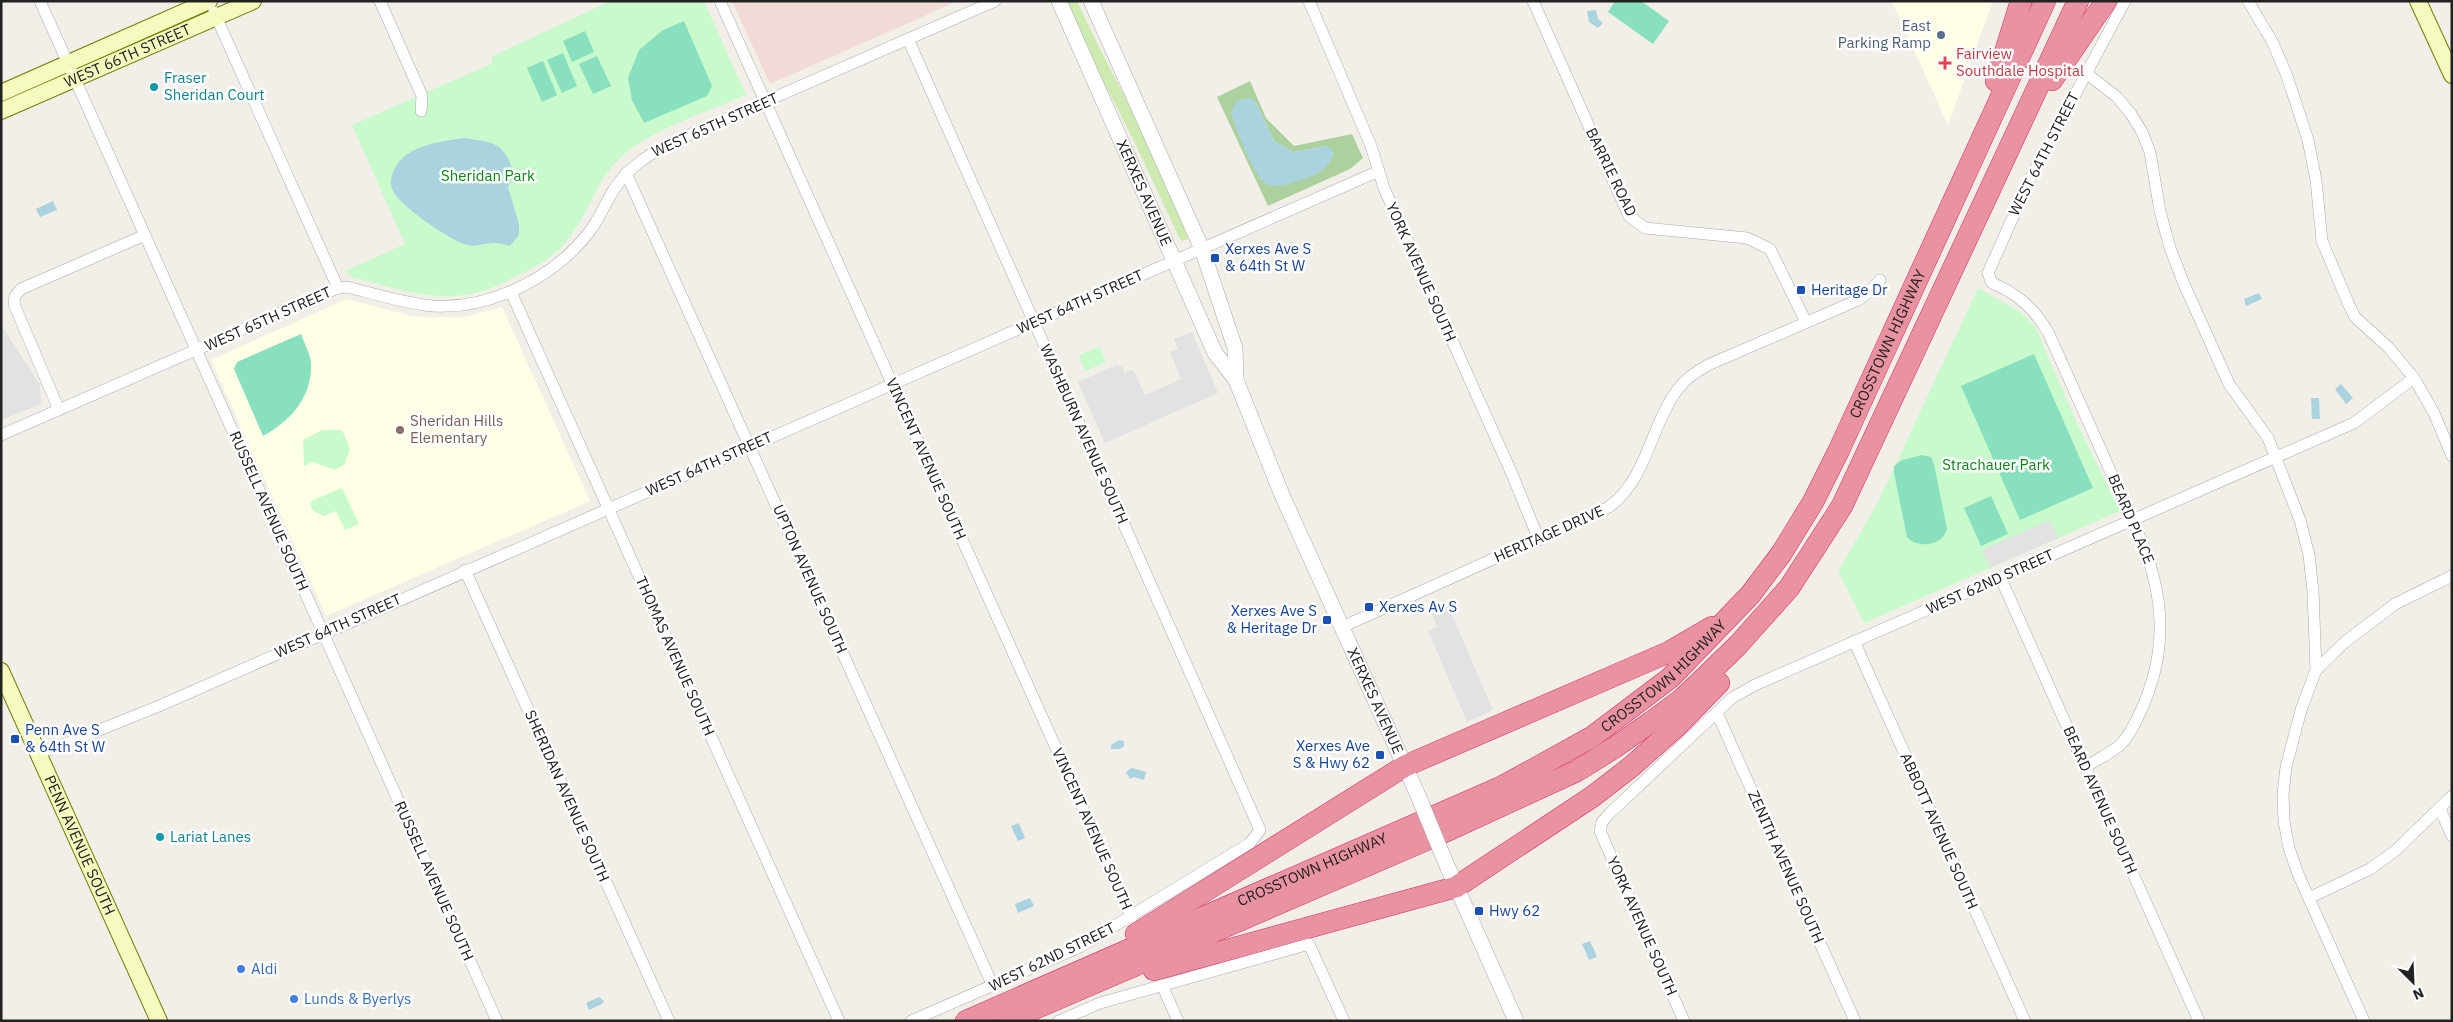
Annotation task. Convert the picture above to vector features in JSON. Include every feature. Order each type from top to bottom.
[{"type":"highway","points":[[1981,139],[1991,95],[2021,1]]},
{"type":"highway","name":"CROSSTOWN HIGHWAY","points":[[1006,1021],[1044,995],[1438,815],[1549,762],[1592,737],[1656,690],[1704,645],[1732,616],[1781,554],[1813,502],[1843,441],[2045,1]]},
{"type":"highway","name":"CROSSTOWN HIGHWAY","points":[[966,1021],[1044,995],[1438,835],[1577,771],[1614,748],[1682,699],[1738,645],[1789,588],[1842,506],[2078,1]]},
{"type":"highway","points":[[2025,115],[2049,85],[2106,1]]},
{"type":"highway","points":[[1044,995],[1186,961],[1452,878],[1592,797],[1632,766],[1677,726],[1747,651],[1769,622],[1789,588]]},
{"type":"highway","points":[[1044,995],[1405,766],[1668,652],[1732,616]]},
{"type":"main road","name":"WEST 66TH STREET","points":[[1,111],[71,71],[209,1]]},
{"type":"main road","name":"WEST 66TH STREET","points":[[1,93],[71,71],[217,18],[253,1]]},
{"type":"main road","points":[[2418,1],[2452,75]]},
{"type":"main road","name":"PENN AVENUE SOUTH","points":[[1,671],[158,1021]]},
{"type":"street","name":"RUSSELL AVENUE SOUTH","points":[[40,1],[497,1021]]},
{"type":"street","points":[[209,1],[338,288]]},
{"type":"street","points":[[380,1],[422,96],[421,111]]},
{"type":"street","name":"VINCENT AVENUE SOUTH","points":[[720,1],[1132,917]]},
{"type":"street","name":"WEST 65TH STREET","points":[[1,435],[338,288],[347,287],[416,304],[435,306],[466,305],[511,292],[543,275],[572,252],[591,230],[626,173],[644,157],[666,145],[995,1]]},
{"type":"street","name":"XERXES AVENUE","points":[[1059,1],[1215,353],[1236,380],[1282,494],[1417,793],[1452,878],[1516,1021]]},
{"type":"street","name":"XERXES AVENUE","points":[[1091,1],[1202,249],[1235,348],[1236,380]]},
{"type":"street","name":"YORK AVENUE SOUTH","points":[[1310,1],[1371,146],[1384,188],[1512,474],[1539,540]]},
{"type":"street","name":"BARRIE ROAD","points":[[1533,1],[1630,216],[1645,228],[1747,238],[1770,249],[1806,322]]},
{"type":"street","name":"WEST 64TH STREET","points":[[1992,283],[1988,273],[1993,258],[2029,181],[2124,1]]},
{"type":"street","points":[[2248,1],[2273,43],[2287,76],[2308,140],[2315,173],[2319,221],[2329,261],[2355,317],[2388,347],[2414,378],[2434,413],[2452,456]]},
{"type":"street","name":"WASHBURN AVENUE SOUTH","points":[[908,39],[1260,830]]},
{"type":"street","points":[[2086,73],[2117,97],[2142,132],[2150,152],[2160,211],[2170,248],[2184,284],[2229,384],[2257,420],[2268,438],[2300,520],[2309,555],[2313,591],[2316,670],[2286,766],[2283,794],[2284,821],[2289,848],[2309,898],[2364,1021]]},
{"type":"street","name":"WEST 64TH STREET","points":[[37,752],[52,749],[159,706],[465,570],[1379,171]]},
{"type":"street","name":"UPTON AVENUE SOUTH","points":[[626,173],[993,986]]},
{"type":"street","points":[[59,410],[14,304],[15,296],[20,289],[145,235]]},
{"type":"street","name":"HERITAGE DRIVE","points":[[1342,627],[1596,515],[1620,499],[1637,474],[1669,403],[1679,387],[1693,374],[1708,364],[1858,300],[1880,280]]},
{"type":"street","name":"BEARD PLACE","points":[[1992,283],[2010,291],[2039,317],[2132,520],[2154,572],[2160,601],[2161,632],[2157,662],[2150,690],[2138,719],[2121,744],[2085,766]]},
{"type":"street","name":"THOMAS AVENUE SOUTH","points":[[511,292],[839,1021]]},
{"type":"street","name":"WEST 62ND STREET","points":[[1600,831],[1602,822],[1609,814],[1732,698],[1755,685],[2354,423],[2414,378]]},
{"type":"street","name":"SHERIDAN AVENUE SOUTH","points":[[465,570],[669,1021]]},
{"type":"street","points":[[2316,670],[2345,642],[2395,604],[2452,576]]},
{"type":"street","name":"BEARD AVENUE SOUTH","points":[[2001,579],[2199,1021]]},
{"type":"street","name":"ABBOTT AVENUE SOUTH","points":[[1854,641],[2025,1021]]},
{"type":"street","name":"ZENITH AVENUE SOUTH","points":[[1717,713],[1855,1021]]},
{"type":"street","points":[[2309,898],[2370,869],[2396,851],[2452,796]]},
{"type":"street","points":[[2440,809],[2452,836]]},
{"type":"street","name":"WEST 62ND STREET","points":[[911,1021],[1080,947],[1132,917],[1250,843],[1260,830]]},
{"type":"street","name":"YORK AVENUE SOUTH","points":[[1600,831],[1684,1021]]},
{"type":"street","points":[[1059,1021],[1100,1003],[1309,944],[1344,1021]]},
{"type":"street","points":[[1162,985],[1178,1021]]},
{"type":"shaded area","points":[[732,1],[958,1],[770,84]]},
{"type":"shaded area","name":"Fairview Southdale Hospital","points":[[1892,1],[1993,1],[1948,125]]},
{"type":"shaded area","name":"Sheridan Hills Elementary","points":[[347,299],[411,316],[426,317],[466,317],[502,307],[590,501],[326,616],[211,360]]},
{"type":"shaded area","points":[[1,325],[40,385],[41,404],[1,420]]},
{"type":"shaded area","points":[[1192,332],[1218,393],[1105,443],[1078,382],[1117,365],[1122,367],[1125,373],[1133,369],[1145,395],[1181,379],[1170,352],[1178,349],[1174,339]]},
{"type":"shaded area","points":[[2050,520],[2058,538],[1990,568],[1982,550]]},
{"type":"shaded area","points":[[1448,606],[1493,710],[1467,722],[1428,631],[1437,627],[1432,614]]},
{"type":"green space","name":"Sheridan Park","points":[[610,1],[704,1],[746,95],[661,131],[630,150],[610,169],[575,229],[563,245],[537,265],[496,286],[480,292],[459,296],[428,295],[352,277],[345,271],[405,244],[352,125],[493,63],[491,57]]},
{"type":"green space","points":[[1067,1],[1077,1],[1151,148],[1188,239],[1181,241],[1133,139],[1096,67]]},
{"type":"green space","points":[[1615,1],[1641,1],[1669,21],[1653,44],[1608,12]]},
{"type":"green space","points":[[684,21],[712,86],[707,96],[644,123],[632,100],[628,78],[639,50],[663,30]]},
{"type":"green space","points":[[585,31],[594,52],[572,62],[563,41]]},
{"type":"green space","points":[[563,53],[577,86],[562,93],[547,60]]},
{"type":"green space","points":[[597,56],[611,86],[593,94],[579,64]]},
{"type":"green space","points":[[543,61],[557,95],[542,102],[527,68]]},
{"type":"green space","points":[[1250,81],[1266,118],[1294,146],[1352,134],[1363,158],[1350,169],[1268,206],[1217,97]],"holes":[[[1255,101],[1274,141],[1293,152],[1328,146],[1261,180]]]},
{"type":"green space","name":"Strachauer Park","points":[[1978,288],[2019,311],[2035,326],[2076,421],[2120,511],[1864,623],[1838,571],[1877,504]]},
{"type":"green space","points":[[301,334],[311,360],[308,387],[298,407],[290,416],[263,436],[234,369],[237,362]]},
{"type":"green space","points":[[1100,346],[1106,362],[1085,371],[1079,355]]},
{"type":"green space","points":[[2034,354],[2093,488],[2020,520],[1961,386]]},
{"type":"green space","points":[[322,430],[342,430],[350,449],[344,465],[335,470],[313,462],[304,466],[303,440]]},
{"type":"green space","points":[[1922,455],[1931,457],[1934,464],[1947,529],[1945,535],[1929,544],[1917,543],[1907,537],[1894,473],[1894,466],[1902,460]]},
{"type":"green space","points":[[342,488],[359,524],[345,530],[336,511],[324,516],[313,511],[310,504],[313,500]]},
{"type":"green space","points":[[1991,496],[2008,534],[1981,546],[1964,508]]},
{"type":"water","points":[[1596,10],[1598,19],[1603,23],[1598,28],[1589,22],[1587,11]]},
{"type":"water","points":[[1249,98],[1255,101],[1274,141],[1293,152],[1328,146],[1334,153],[1327,165],[1312,176],[1288,184],[1273,186],[1263,181],[1246,153],[1231,113],[1236,101]]},
{"type":"water","points":[[465,138],[484,141],[497,146],[502,150],[510,163],[514,174],[508,187],[519,224],[519,235],[510,246],[490,243],[474,246],[461,243],[444,234],[412,211],[396,196],[392,189],[391,180],[394,170],[406,155],[427,145]]},
{"type":"water","points":[[53,201],[57,210],[40,217],[36,209]]},
{"type":"water","points":[[2259,293],[2262,299],[2246,306],[2244,299]]},
{"type":"water","points":[[2341,384],[2353,398],[2346,404],[2335,389]]},
{"type":"water","points":[[2311,398],[2319,398],[2320,419],[2312,419]]},
{"type":"water","points":[[1119,740],[1124,741],[1124,746],[1120,749],[1111,749],[1111,745]]},
{"type":"water","points":[[1132,768],[1146,772],[1144,780],[1134,777],[1130,779],[1126,772]]},
{"type":"water","points":[[1019,823],[1025,838],[1018,841],[1011,826]]},
{"type":"water","points":[[1030,898],[1034,906],[1018,913],[1015,904]]},
{"type":"water","points":[[1590,941],[1597,957],[1589,960],[1582,944]]},
{"type":"water","points":[[599,997],[604,1001],[602,1004],[589,1010],[586,1003]]},
{"type":"place","name":"East Parking Ramp","points":[[1941,35]]},
{"type":"place","name":"Fairview Southdale Hospital","points":[[1945,63]]},
{"type":"place","name":"Fraser Sheridan Court","points":[[154,87]]},
{"type":"place","name":"Xerxes Ave S & 64th St W","points":[[1215,258]]},
{"type":"place","name":"Heritage Dr","points":[[1801,290]]},
{"type":"place","name":"Sheridan Hills Elementary","points":[[400,430]]},
{"type":"place","name":"Xerxes Av S","points":[[1369,607]]},
{"type":"place","name":"Xerxes Ave S & Heritage Dr","points":[[1327,620]]},
{"type":"place","name":"Penn Ave S & 64th St W","points":[[15,739]]},
{"type":"place","name":"Xerxes Ave S & Hwy 62","points":[[1380,755]]},
{"type":"place","name":"Lariat Lanes","points":[[160,837]]},
{"type":"place","name":"Hwy 62","points":[[1479,911]]},
{"type":"place","name":"Aldi","points":[[241,969]]},
{"type":"place","name":"Lunds & Byerlys","points":[[294,999]]}]
